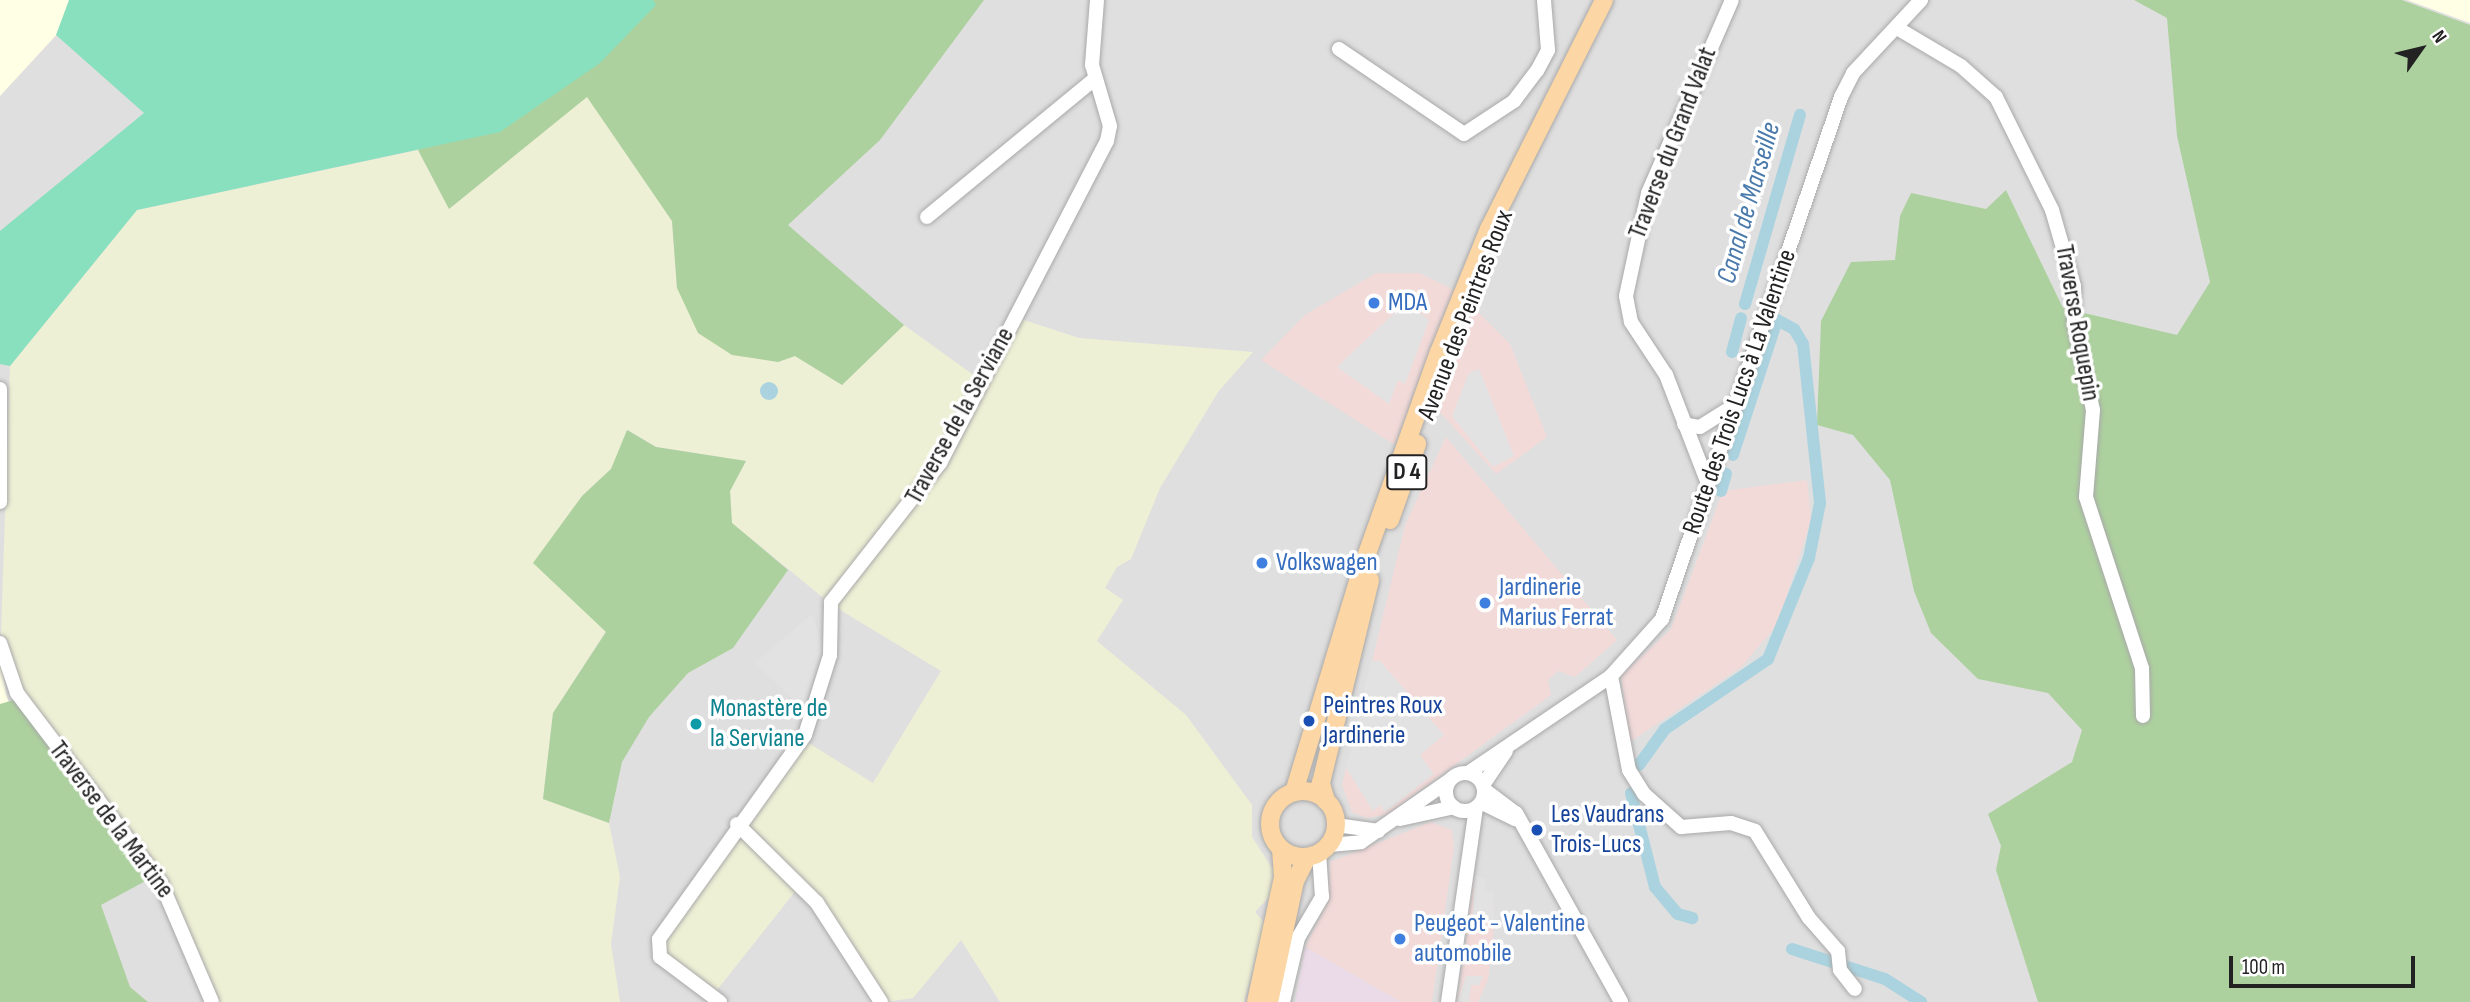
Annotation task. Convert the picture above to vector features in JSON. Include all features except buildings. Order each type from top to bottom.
[{"type":"main road","name":"Avenue des Peintres Roux","points":[[1294,792],[1392,475],[1473,264],[1604,0]]},
{"type":"main road","name":"Avenue des Peintres Roux","points":[[1326,801],[1321,783],[1373,567],[1528,153]]},
{"type":"main road","points":[[1256,1002],[1283,877],[1282,850],[1270,817],[1294,792],[1326,801],[1336,825],[1295,881],[1269,1002]]},
{"type":"main road","points":[[1282,850],[1318,852]]},
{"type":"street","name":"Traverse de la Serviane","points":[[720,1002],[656,948],[737,824],[813,720],[830,655],[831,602],[940,463],[1107,141],[1108,116],[1093,80],[1097,0]]},
{"type":"street","points":[[1339,49],[1464,134],[1514,101],[1537,71],[1548,50],[1544,0]]},
{"type":"street","name":"Traverse du Grand Valat","points":[[1707,481],[1653,350],[1631,323],[1626,296],[1648,193],[1732,0]]},
{"type":"street","name":"Route des Trois Lucs à La Valentine","points":[[1400,819],[1450,780],[1468,773],[1611,676],[1662,619],[1840,97],[1853,73],[1921,0]]},
{"type":"street","name":"Traverse Roquepin","points":[[1897,28],[1961,66],[1996,97],[2056,220],[2093,410],[2086,498],[2142,668],[2143,716]]},
{"type":"street","points":[[927,217],[1093,80]]},
{"type":"street","points":[[0,389],[0,502]]},
{"type":"street","points":[[1684,425],[1700,427],[1735,405]]},
{"type":"street","name":"Traverse de la Martine","points":[[0,643],[17,693],[161,883],[212,1002]]},
{"type":"street","points":[[1611,676],[1629,770],[1644,794],[1681,827],[1731,823],[1755,831],[1841,964],[1854,989]]},
{"type":"street","name":"Route des Trois Lucs à La Valentine","points":[[1448,1002],[1482,796],[1511,745]]},
{"type":"street","points":[[1468,773],[1482,796],[1525,826],[1621,1002]]},
{"type":"street","points":[[1450,780],[1446,794],[1454,807]]},
{"type":"street","points":[[1283,1002],[1298,938],[1322,897],[1318,852],[1361,842],[1400,819],[1454,807],[1482,796]]},
{"type":"street","points":[[737,824],[817,902],[881,1002]]},
{"type":"street","points":[[1336,825],[1380,831]]},
{"type":"shaded area","points":[[0,0],[2470,0],[2470,1002],[0,1002]]},
{"type":"shaded area","points":[[0,0],[69,0],[60,31],[0,96]]},
{"type":"shaded area","points":[[2407,0],[2470,0],[2470,23]]},
{"type":"shaded area","points":[[587,96],[672,221],[677,288],[778,362],[795,356],[842,385],[904,325],[986,384],[1018,318],[1079,338],[1253,352],[1218,392],[1160,488],[1131,559],[1117,567],[1105,588],[1123,600],[1097,641],[1186,715],[1252,805],[1252,837],[1274,871],[1271,895],[1255,912],[1265,923],[1244,1002],[1000,1002],[961,940],[913,998],[885,1002],[801,884],[717,990],[667,954],[663,939],[807,742],[873,783],[941,671],[832,605],[732,523],[730,491],[746,461],[656,447],[628,430],[611,469],[582,496],[606,631],[553,713],[543,799],[609,823],[620,877],[611,944],[620,1002],[217,1002],[166,882],[21,690],[1,634],[10,366],[137,210],[418,150],[449,209]]},
{"type":"shaded area","points":[[1376,273],[1419,273],[1456,291],[1395,445],[1261,360],[1305,315]]},
{"type":"shaded area","points":[[1407,301],[1429,320],[1405,384],[1398,380],[1389,404],[1337,367]]},
{"type":"shaded area","points":[[1473,307],[1510,344],[1547,437],[1496,474],[1439,411]]},
{"type":"shaded area","points":[[1479,369],[1514,456],[1493,467],[1452,416],[1469,373]]},
{"type":"shaded area","name":"Jardinerie Marius Ferrat","points":[[1446,437],[1617,640],[1575,677],[1558,671],[1548,680],[1551,695],[1386,815],[1367,818],[1352,812],[1342,785],[1405,525]]},
{"type":"shaded area","points":[[1807,480],[1811,520],[1777,625],[1741,667],[1630,742],[1621,676],[1671,629],[1723,491]]},
{"type":"shaded area","points":[[812,614],[823,649],[806,711],[755,663]]},
{"type":"shaded area","points":[[0,656],[11,708],[0,710]]},
{"type":"shaded area","points":[[1371,661],[1380,661],[1444,735],[1420,755],[1434,774],[1385,812],[1380,805],[1373,811],[1346,768]]},
{"type":"shaded area","points":[[1431,822],[1452,830],[1454,847],[1432,1002],[1401,1002],[1305,947],[1328,902],[1330,862]]},
{"type":"shaded area","points":[[1474,876],[1486,879],[1484,891],[1493,892],[1494,926],[1488,980],[1478,1002],[1458,1001]]},
{"type":"shaded area","points":[[1474,876],[1486,879],[1484,891],[1493,892],[1494,922],[1473,919]]},
{"type":"shaded area","points":[[1305,947],[1401,1002],[1295,1002]]},
{"type":"shaded area","points":[[1466,976],[1483,976],[1479,985],[1471,985],[1469,1002],[1458,1001]]},
{"type":"green space","points":[[69,0],[653,0],[656,5],[600,63],[500,132],[137,210],[10,366],[0,364],[0,231],[144,113],[56,35]]},
{"type":"green space","points":[[491,0],[984,0],[880,140],[788,225],[904,325],[842,385],[795,356],[778,362],[732,355],[698,333],[677,288],[672,221],[587,97],[449,209],[418,150]]},
{"type":"green space","points":[[2134,0],[2402,0],[2470,25],[2470,1002],[2038,1002],[1996,870],[2001,846],[1988,814],[2072,762],[2082,730],[2048,693],[1978,679],[1931,633],[1914,591],[1890,480],[1853,435],[1817,425],[1821,321],[1851,262],[1895,260],[1900,216],[1911,193],[1986,209],[2006,190],[2063,308],[2177,335],[2210,282],[2177,136],[2167,18]]},
{"type":"green space","points":[[627,430],[656,447],[746,461],[730,491],[732,523],[788,570],[733,648],[688,673],[649,717],[622,762],[609,823],[543,799],[553,713],[606,632],[533,563],[582,496],[611,469]]},
{"type":"green space","points":[[17,699],[153,877],[101,905],[130,987],[148,1002],[0,1002],[0,704]]},
{"type":"water","points":[[765,382],[773,382],[778,391],[776,398],[765,400],[760,395],[760,387]]},
{"type":"waterway","name":"Canal de Marseille","points":[[1745,304],[1800,115]]},
{"type":"waterway","points":[[1732,352],[1741,318]]},
{"type":"waterway","points":[[1639,765],[1665,729],[1768,659],[1809,558],[1820,503],[1803,344],[1794,329],[1777,320],[1733,455]]},
{"type":"waterway","name":"Canal de Marseille","points":[[1721,491],[1726,474]]},
{"type":"waterway","points":[[1631,793],[1655,887],[1678,914],[1692,918]]},
{"type":"waterway","points":[[1792,949],[1885,979],[1921,1002]]},
{"type":"place","name":"MDA","points":[[1374,303]]},
{"type":"place","name":"Volkswagen","points":[[1262,563]]},
{"type":"place","name":"Jardinerie Marius Ferrat","points":[[1485,603]]},
{"type":"place","name":"Peintres Roux Jardinerie","points":[[1309,721]]},
{"type":"place","name":"Monastère de la Serviane","points":[[696,724]]},
{"type":"place","name":"Les Vaudrans Trois-Lucs","points":[[1537,830]]},
{"type":"place","name":"Peugeot - Valentine automobile","points":[[1400,939]]}]
